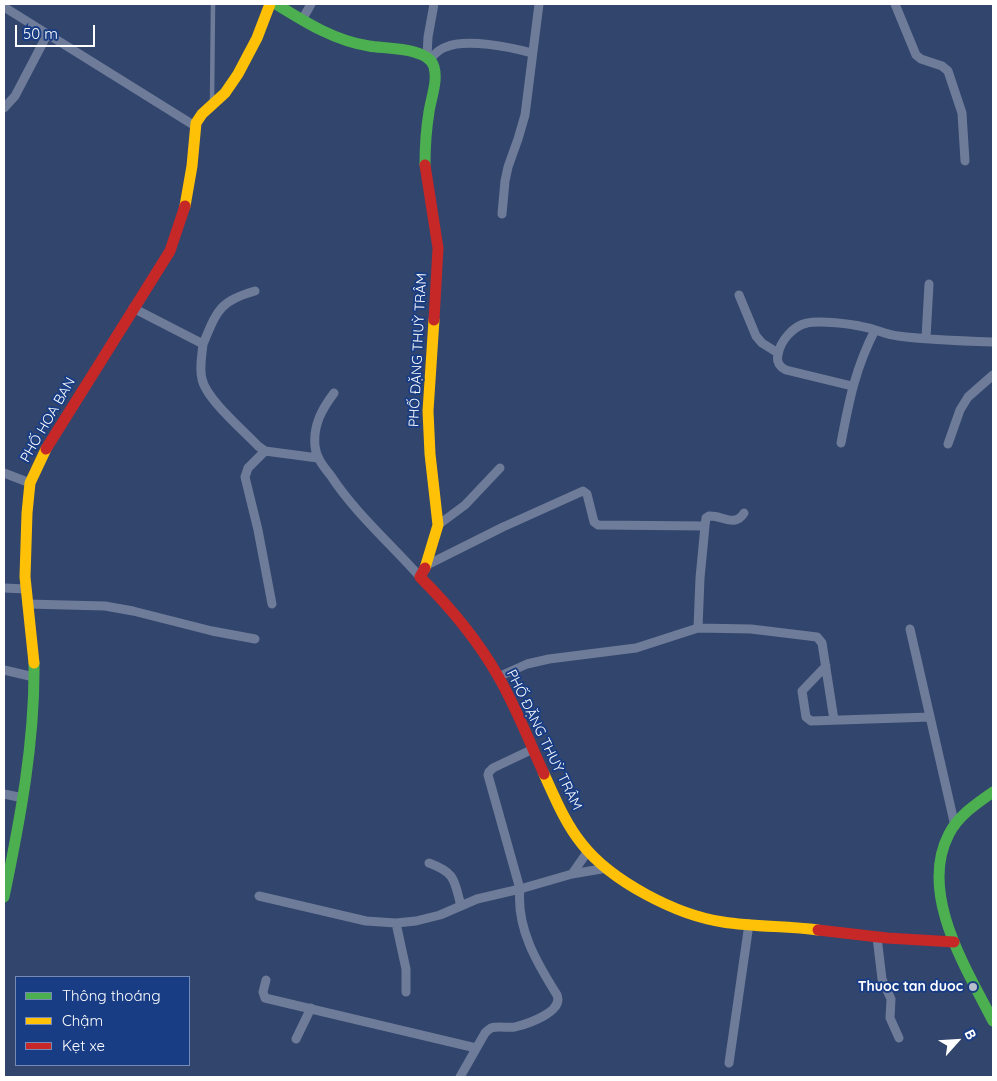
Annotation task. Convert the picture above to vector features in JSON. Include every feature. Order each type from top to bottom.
[{"type":"street","points":[[4,7],[195,126],[200,116],[225,94],[238,73],[256,38],[270,4]]},
{"type":"street","points":[[276,4],[322,31],[352,42],[428,58],[443,48],[461,44],[508,47],[532,53]]},
{"type":"street","points":[[302,20],[311,4]]},
{"type":"street","points":[[428,58],[428,37],[434,4]]},
{"type":"street","points":[[502,214],[505,181],[525,115],[539,4]]},
{"type":"street","points":[[895,4],[916,55],[921,59],[942,66],[948,71],[962,113],[965,161]]},
{"type":"street","points":[[4,108],[15,96],[47,35]]},
{"type":"street","name":"PHỐ ĐẶNG THUỲ TRÂM","points":[[428,58],[435,66],[435,76],[426,136],[425,161],[426,176],[436,223],[438,248],[428,411],[430,454],[438,525],[427,565],[420,578],[436,592],[465,627],[498,676],[561,812],[588,851],[607,868],[644,891],[694,914],[712,920],[790,926],[877,937],[954,942]]},
{"type":"street","name":"PHỐ HOA BAN","points":[[4,897],[6,870],[23,798],[33,723],[34,664],[24,577],[30,483],[44,452],[170,251],[178,231],[191,175],[195,126]]},
{"type":"street","points":[[926,338],[929,284]]},
{"type":"street","points":[[255,291],[233,298],[227,302],[214,320],[203,344],[202,378],[204,386],[218,405],[265,451],[318,458]]},
{"type":"street","points":[[739,295],[756,336],[762,343],[778,353]]},
{"type":"street","points":[[133,308],[203,344]]},
{"type":"street","points":[[852,386],[783,369],[778,364],[778,353],[790,332],[804,323],[814,322],[850,325],[897,336],[993,342]]},
{"type":"street","points":[[841,443],[852,386],[861,359],[875,330]]},
{"type":"street","points":[[948,444],[960,410],[968,397],[993,375]]},
{"type":"street","points":[[334,393],[323,408],[316,426],[314,438],[318,458],[359,514],[420,578]]},
{"type":"street","points":[[265,451],[248,468],[245,477],[260,539],[272,604]]},
{"type":"street","points":[[438,525],[465,505],[500,468]]},
{"type":"street","points":[[4,473],[30,483]]},
{"type":"street","points":[[427,565],[502,527],[581,491],[588,494],[594,522],[598,525],[705,526]]},
{"type":"street","points":[[698,628],[700,578],[706,518],[710,516],[736,520],[740,519],[744,513]]},
{"type":"street","points":[[4,588],[26,588]]},
{"type":"street","points":[[27,604],[105,606],[255,639]]},
{"type":"street","points":[[498,676],[527,664],[549,659],[636,648],[698,628],[751,629],[817,637],[822,643],[834,720]]},
{"type":"street","points":[[910,629],[955,826]]},
{"type":"street","points":[[826,666],[803,689],[801,694],[806,717],[811,722],[930,717]]},
{"type":"street","points":[[4,670],[34,677]]},
{"type":"street","points":[[460,1077],[488,1030],[529,1023],[548,1013],[559,1002],[557,995],[532,951],[523,924],[519,903],[520,889],[488,775],[493,768],[533,749]]},
{"type":"street","points":[[993,792],[970,810],[955,826],[944,846],[939,867],[938,885],[945,920],[993,1021]]},
{"type":"street","points":[[4,794],[23,798]]},
{"type":"street","points":[[572,874],[588,851]]},
{"type":"street","points":[[429,862],[452,875],[461,906]]},
{"type":"street","points":[[259,896],[366,921],[396,923],[440,915],[477,899],[572,874],[607,868]]},
{"type":"street","points":[[396,923],[406,968],[406,992]]},
{"type":"street","points":[[729,1063],[750,924]]},
{"type":"street","points":[[877,937],[882,979],[891,999],[890,1018],[899,1038]]},
{"type":"street","points":[[266,980],[262,992],[265,998],[476,1048]]},
{"type":"street","points":[[296,1039],[311,1008]]},
{"type":"lane","points":[[212,105],[213,4]]},
{"type":"traffic: fast","points":[[276,4],[309,24],[344,40],[369,46],[415,52],[430,60],[434,67],[435,78],[427,125],[425,165]]},
{"type":"traffic: fast","points":[[4,897],[21,810],[29,751],[34,693],[34,663]]},
{"type":"traffic: fast","points":[[993,792],[968,810],[953,827],[941,857],[939,881],[942,905],[949,930],[970,978],[993,1021]]},
{"type":"traffic: slow","points":[[185,206],[192,166],[196,123],[202,114],[225,93],[238,74],[257,38],[270,4]]},
{"type":"traffic: slow","points":[[425,568],[438,525],[430,454],[428,411],[434,320]]},
{"type":"traffic: slow","points":[[34,663],[25,577],[27,513],[30,483],[46,449]]},
{"type":"traffic: slow","points":[[544,774],[565,819],[582,844],[594,858],[610,871],[646,894],[685,912],[723,922],[818,930]]},
{"type":"traffic: jam","points":[[425,165],[438,248],[434,320]]},
{"type":"traffic: jam","points":[[46,449],[170,251],[185,206]]},
{"type":"traffic: jam","points":[[425,568],[420,577],[462,624],[481,649],[505,688],[544,774]]},
{"type":"traffic: jam","points":[[818,930],[887,938],[954,942]]},
{"type":"place","name":"Thuoc tan duoc","points":[[973,987]]}]
